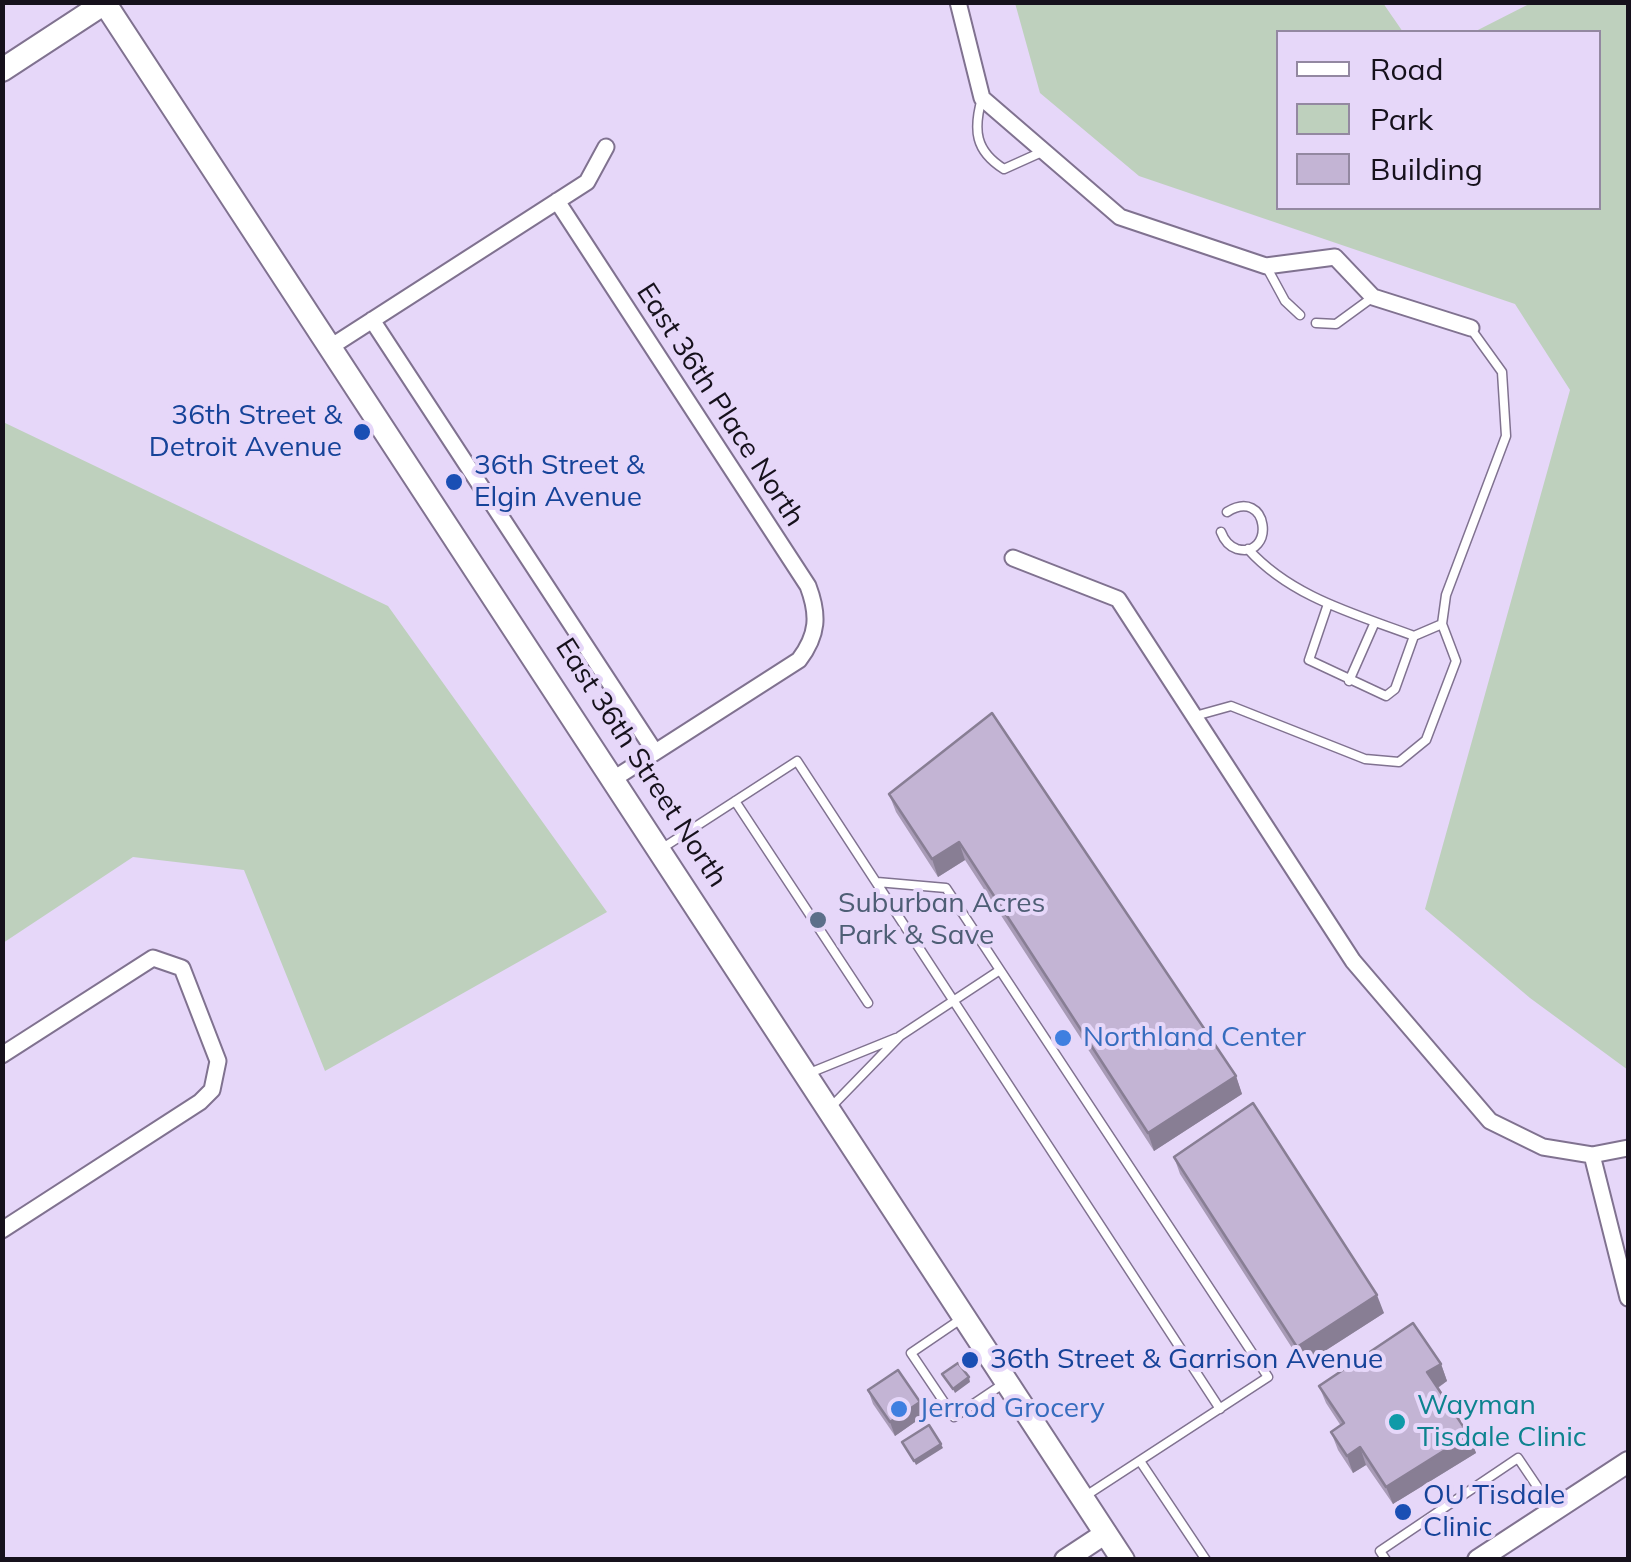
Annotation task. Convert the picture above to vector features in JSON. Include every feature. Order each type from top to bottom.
[{"type":"main road","points":[[2,70],[105,3]]},
{"type":"main road","name":"East 36th Street North","points":[[105,3],[616,778],[1123,1560]]},
{"type":"street","points":[[958,2],[982,98],[1120,217],[1266,266],[1335,257],[1373,297],[1471,328]]},
{"type":"street","points":[[332,346],[587,182],[606,147]]},
{"type":"street","name":"East 36th Place North","points":[[557,202],[808,586],[816,607],[811,644],[799,660],[654,752]]},
{"type":"street","name":"East 36th Street North","points":[[372,320],[654,752]]},
{"type":"street","points":[[1013,558],[1118,599],[1353,960],[1468,1098],[1517,1138],[1592,1156],[1628,1148]]},
{"type":"street","points":[[616,778],[654,752]]},
{"type":"street","points":[[2,1056],[152,958],[182,968],[218,1061],[218,1076],[200,1102],[2,1230]]},
{"type":"street","points":[[1592,1156],[1628,1298]]},
{"type":"street","points":[[1478,1560],[1552,1508],[1628,1462]]},
{"type":"street","points":[[1066,1560],[1106,1533]]},
{"type":"lane","points":[[982,98],[976,120],[978,144],[988,159],[1004,169],[1044,151]]},
{"type":"lane","points":[[1266,266],[1285,301],[1300,315]]},
{"type":"lane","points":[[1316,323],[1336,324],[1373,297]]},
{"type":"lane","points":[[1196,716],[1231,706],[1365,759],[1399,762],[1426,740],[1456,661],[1442,624],[1446,595],[1506,436],[1502,372],[1471,328]]},
{"type":"lane","points":[[1221,532],[1234,548],[1248,549],[1260,541],[1262,520],[1247,506],[1227,512]]},
{"type":"lane","points":[[1248,549],[1278,578],[1328,604],[1414,636],[1442,624]]},
{"type":"lane","points":[[1328,604],[1309,660],[1386,696],[1395,690],[1414,636]]},
{"type":"lane","points":[[1349,681],[1375,622]]},
{"type":"lane","points":[[661,849],[797,761],[1220,1409]]},
{"type":"lane","points":[[735,801],[868,1004]]},
{"type":"lane","points":[[877,882],[946,888],[1268,1377],[1083,1498]]},
{"type":"lane","points":[[806,1074],[900,1036],[1000,970]]},
{"type":"lane","points":[[829,1109],[900,1036]]},
{"type":"lane","points":[[965,1317],[911,1353],[954,1416],[1007,1382]]},
{"type":"lane","points":[[1386,1560],[1380,1550],[1518,1458],[1552,1508]]},
{"type":"lane","points":[[1140,1461],[1206,1560]]},
{"type":"green space","points":[[1015,3],[1383,3],[1402,30],[1276,30],[1276,210],[1601,210],[1601,30],[1478,30],[1531,3],[1628,3],[1628,1070],[1530,998],[1425,909],[1570,390],[1515,304],[1139,176],[1040,93]]},
{"type":"green space","points":[[3,422],[388,606],[607,912],[325,1071],[244,870],[133,857],[3,943]]},
{"type":"building","points":[[992,713],[1236,1076],[1148,1133],[959,842],[932,859],[889,794]]},
{"type":"building","points":[[1253,1103],[1377,1295],[1297,1347],[1174,1157]]},
{"type":"building","name":"Wayman Tisdale Clinic","points":[[1413,1323],[1441,1364],[1427,1372],[1469,1435],[1386,1487],[1360,1447],[1347,1456],[1331,1432],[1344,1423],[1319,1386]]},
{"type":"building","points":[[958,1363],[969,1377],[953,1389],[942,1374]]},
{"type":"building","points":[[898,1370],[920,1402],[890,1422],[868,1390]]},
{"type":"building","points":[[929,1425],[941,1444],[914,1461],[902,1442]]},
{"type":"place","name":"36th Street & Detroit Avenue","points":[[362,432]]},
{"type":"place","name":"36th Street & Elgin Avenue","points":[[454,482]]},
{"type":"place","name":"Suburban Acres Park & Save","points":[[818,920]]},
{"type":"place","name":"Northland Center","points":[[1063,1038]]},
{"type":"place","name":"36th Street & Garrison Avenue","points":[[970,1360]]},
{"type":"place","name":"Jerrod Grocery","points":[[899,1409]]},
{"type":"place","name":"Wayman Tisdale Clinic","points":[[1397,1422]]},
{"type":"place","name":"OU Tisdale Clinic","points":[[1403,1512]]}]
